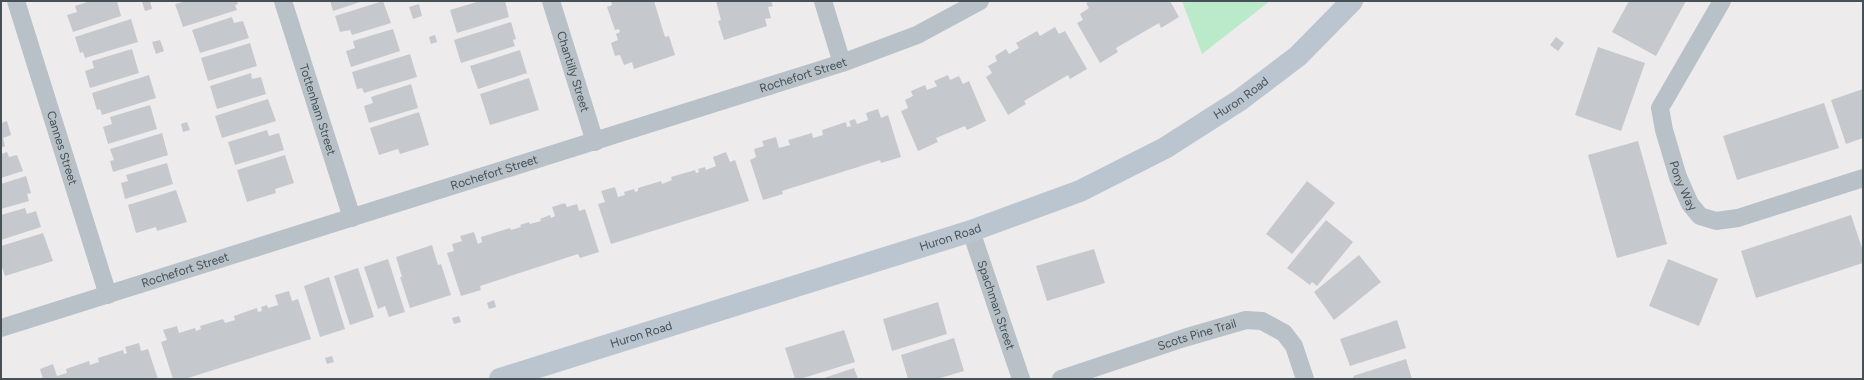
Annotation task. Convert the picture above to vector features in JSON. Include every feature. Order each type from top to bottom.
[{"type":"main road","name":"Huron Road","points":[[500,379],[971,231],[1078,191],[1165,148],[1240,100],[1298,56],[1352,1]]},
{"type":"street","name":"Cannes Street","points":[[16,1],[108,295]]},
{"type":"street","name":"Tottenham Street","points":[[283,1],[352,218]]},
{"type":"street","name":"Chantilly Street","points":[[551,1],[595,142]]},
{"type":"street","points":[[823,1],[842,63]]},
{"type":"street","name":"Rochefort Street","points":[[1,328],[842,63],[917,35],[980,1]]},
{"type":"street","name":"Pony Way","points":[[1722,1],[1674,81],[1660,108],[1664,130],[1678,177],[1690,204],[1700,216],[1716,220],[1738,218],[1863,178]]},
{"type":"street","name":"Spachman Street","points":[[971,231],[1021,379]]},
{"type":"street","name":"Scots Pine Trail","points":[[1061,379],[1184,338],[1246,320],[1266,323],[1284,333],[1294,346],[1305,379]]},
{"type":"green space","points":[[1182,1],[1270,1],[1202,54]]},
{"type":"building","points":[[90,1],[117,1],[121,16],[73,32],[67,15],[77,12],[75,6]]},
{"type":"building","points":[[150,1],[152,9],[145,11],[142,2]]},
{"type":"building","points":[[187,1],[237,1],[238,4],[235,5],[237,10],[183,27],[175,4]]},
{"type":"building","points":[[330,1],[363,1],[333,11]]},
{"type":"building","points":[[383,1],[391,23],[352,35],[350,30],[340,32],[335,16]]},
{"type":"building","points":[[480,1],[505,1],[509,17],[457,33],[450,10]]},
{"type":"building","points":[[611,1],[654,1],[665,37],[669,36],[675,55],[634,69],[632,62],[624,65],[620,55],[615,56],[611,43],[618,40],[616,34],[620,32],[619,29],[615,30],[607,7],[612,5]]},
{"type":"building","points":[[716,1],[771,1],[773,6],[768,7],[771,18],[765,19],[767,26],[724,40],[718,21],[721,20]]},
{"type":"building","points":[[1091,1],[1170,1],[1179,17],[1161,28],[1159,23],[1116,48],[1118,52],[1100,63],[1077,23],[1083,20],[1080,14],[1089,8],[1086,3]]},
{"type":"building","points":[[1629,1],[1686,1],[1656,56],[1612,32]]},
{"type":"building","points":[[419,4],[422,16],[413,19],[409,7]]},
{"type":"building","points":[[232,17],[234,23],[243,21],[249,38],[200,53],[192,30]]},
{"type":"building","points":[[131,19],[138,42],[85,58],[83,52],[80,53],[75,37]]},
{"type":"building","points":[[511,22],[516,39],[513,40],[515,46],[461,63],[454,40]]},
{"type":"building","points":[[1055,27],[1059,34],[1065,31],[1087,69],[1070,79],[1068,75],[1024,101],[1026,104],[1008,115],[986,77],[992,73],[988,66],[997,61],[995,56],[1006,49],[1009,54],[1019,48],[1016,43],[1037,31],[1040,36]]},
{"type":"building","points":[[393,29],[400,51],[351,67],[346,51],[355,48],[353,41]]},
{"type":"building","points":[[435,35],[437,42],[431,44],[429,37]]},
{"type":"building","points":[[1556,37],[1564,43],[1558,51],[1550,45]]},
{"type":"building","points":[[160,40],[164,51],[156,54],[152,42]]},
{"type":"building","points":[[250,43],[257,66],[208,81],[201,58]]},
{"type":"building","points":[[1598,47],[1645,63],[1621,131],[1575,115]]},
{"type":"building","points":[[132,49],[139,73],[90,88],[85,71],[94,68],[92,61]]},
{"type":"building","points":[[520,50],[527,73],[478,89],[470,66]]},
{"type":"building","points":[[410,54],[417,77],[364,93],[362,88],[357,89],[352,72]]},
{"type":"building","points":[[251,73],[252,79],[261,77],[266,94],[217,109],[210,86]]},
{"type":"building","points":[[149,75],[156,98],[102,115],[100,109],[97,110],[92,93]]},
{"type":"building","points":[[948,75],[950,80],[959,76],[963,84],[969,81],[986,121],[967,130],[965,126],[936,138],[938,142],[918,151],[901,111],[908,108],[905,100],[913,96],[911,91],[925,85],[927,90],[937,86],[934,81]]},
{"type":"building","points":[[529,78],[539,110],[490,125],[480,94]]},
{"type":"building","points":[[411,84],[418,108],[369,123],[364,106],[373,103],[371,97]]},
{"type":"building","points":[[1863,89],[1863,138],[1846,144],[1831,100]]},
{"type":"building","points":[[268,99],[276,121],[222,138],[215,116]]},
{"type":"building","points":[[1824,103],[1839,148],[1737,180],[1723,136]]},
{"type":"building","points":[[150,105],[157,129],[108,144],[103,127],[112,124],[110,117]]},
{"type":"building","points":[[878,109],[881,118],[888,115],[901,157],[881,163],[880,160],[782,191],[783,194],[763,200],[750,160],[756,157],[754,149],[764,146],[762,141],[776,137],[779,148],[790,145],[788,140],[812,133],[813,138],[823,135],[822,130],[846,122],[847,127],[851,126],[849,121],[855,119],[857,124],[868,120],[866,113]]},
{"type":"building","points":[[419,112],[429,145],[400,154],[398,149],[379,155],[370,128]]},
{"type":"building","points":[[7,121],[11,135],[3,138],[5,146],[1,148],[1,123]]},
{"type":"building","points":[[187,122],[190,130],[183,132],[181,124]]},
{"type":"building","points":[[267,130],[269,136],[279,133],[284,150],[235,165],[228,142]]},
{"type":"building","points":[[162,133],[168,155],[113,172],[110,161],[114,160],[110,149]]},
{"type":"building","points":[[1638,141],[1667,244],[1617,258],[1588,155]]},
{"type":"building","points":[[7,152],[9,157],[17,155],[23,171],[1,178],[1,154]]},
{"type":"building","points":[[726,152],[730,162],[735,160],[749,201],[611,244],[598,204],[605,202],[601,191],[615,187],[618,197],[625,195],[624,192],[634,189],[635,192],[638,191],[638,188],[661,181],[662,184],[672,180],[671,177],[695,170],[696,173],[699,172],[698,169],[705,167],[706,170],[716,166],[713,157]]},
{"type":"building","points":[[285,155],[294,183],[275,189],[276,193],[247,202],[237,170]]},
{"type":"building","points":[[167,163],[173,184],[125,199],[121,183],[128,181],[126,175]]},
{"type":"building","points":[[26,176],[31,193],[27,194],[29,201],[1,209],[1,184]]},
{"type":"building","points":[[1307,181],[1335,203],[1292,254],[1266,234]]},
{"type":"building","points":[[176,190],[187,222],[157,231],[156,227],[136,233],[128,205]]},
{"type":"building","points":[[565,203],[567,207],[577,204],[579,211],[585,209],[599,252],[580,258],[578,254],[480,286],[481,290],[461,296],[447,253],[454,251],[452,244],[462,241],[460,236],[474,232],[478,244],[482,242],[481,237],[510,228],[511,230],[521,227],[520,225],[529,222],[530,224],[541,221],[540,219],[550,215],[551,218],[555,216],[552,207]]},
{"type":"building","points":[[25,208],[27,214],[36,211],[41,227],[1,240],[1,215]]},
{"type":"building","points":[[1851,215],[1863,251],[1863,263],[1756,298],[1741,251]]},
{"type":"building","points":[[1326,220],[1353,242],[1317,286],[1312,282],[1310,285],[1287,268]]},
{"type":"building","points":[[43,233],[53,261],[5,276],[1,264],[1,246]]},
{"type":"building","points":[[432,245],[438,265],[441,264],[451,295],[410,308],[400,277],[402,277],[396,257]]},
{"type":"building","points":[[1094,249],[1105,283],[1047,301],[1036,266]]},
{"type":"building","points":[[1359,255],[1381,282],[1334,320],[1314,292]]},
{"type":"building","points":[[388,259],[405,312],[389,317],[385,306],[378,309],[364,267]]},
{"type":"building","points":[[1668,259],[1718,279],[1699,326],[1649,306]]},
{"type":"building","points":[[358,268],[374,317],[350,325],[334,276]]},
{"type":"building","points":[[329,277],[345,329],[320,337],[304,286]]},
{"type":"building","points":[[289,291],[292,301],[298,299],[311,339],[185,379],[173,379],[161,342],[167,340],[163,330],[177,326],[179,333],[195,328],[196,331],[201,329],[200,326],[223,319],[225,323],[235,320],[234,316],[257,308],[258,312],[262,311],[261,307],[267,305],[268,308],[278,305],[275,295]]},
{"type":"building","points":[[494,300],[496,307],[489,309],[487,303]]},
{"type":"building","points":[[938,302],[947,334],[892,351],[883,319]]},
{"type":"building","points":[[459,316],[461,322],[454,324],[452,318]]},
{"type":"building","points":[[1397,320],[1406,348],[1350,366],[1340,339]]},
{"type":"building","points":[[844,330],[855,362],[800,379],[795,379],[785,348]]},
{"type":"building","points":[[954,338],[964,371],[937,379],[908,379],[901,355]]},
{"type":"building","points":[[139,343],[141,351],[148,349],[158,379],[43,379],[40,369],[53,364],[57,376],[67,373],[66,369],[89,361],[90,365],[99,362],[98,358],[123,350],[124,354],[127,353],[125,347]]},
{"type":"building","points":[[332,356],[334,362],[327,364],[325,358]]},
{"type":"building","points":[[1406,359],[1412,379],[1354,379],[1353,376]]},
{"type":"building","points":[[854,368],[858,379],[821,379]]}]
